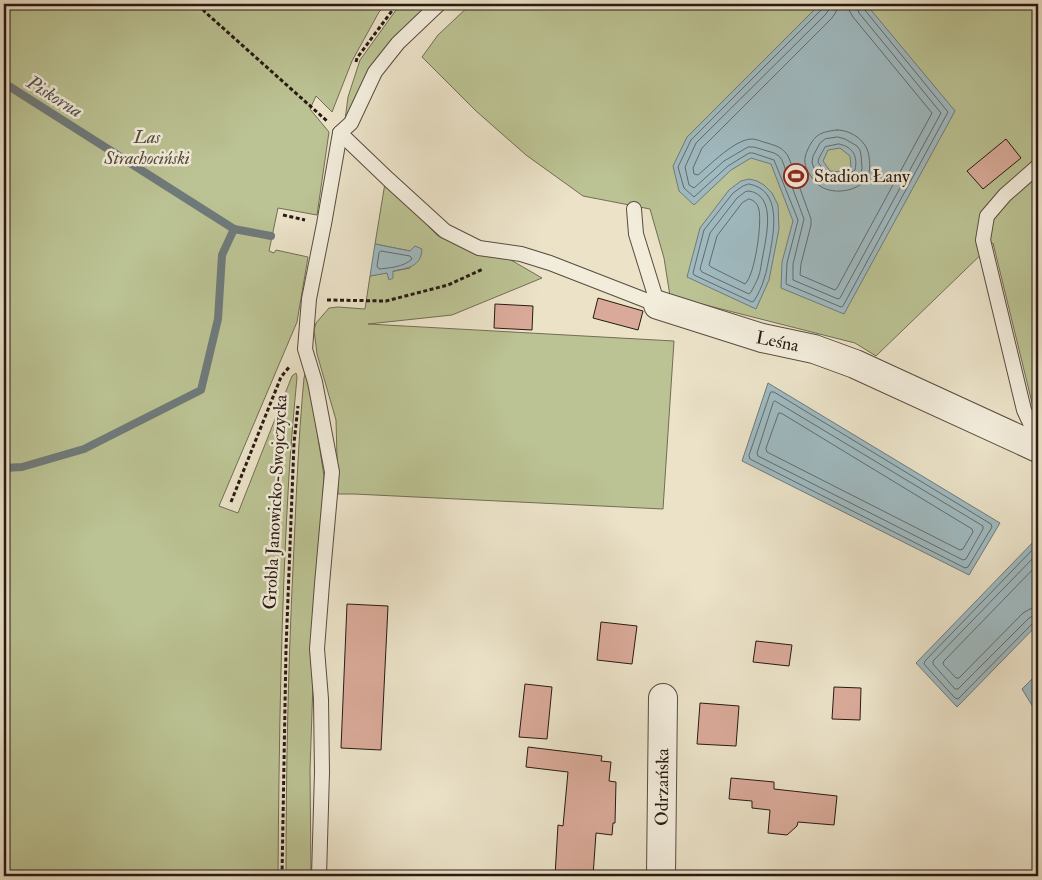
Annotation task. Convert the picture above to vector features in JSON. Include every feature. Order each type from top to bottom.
[{"type":"street","name":"Leśna","points":[[658,305],[762,338],[814,349],[856,364],[1038,448]]},
{"type":"street","name":"Odrzańska","points":[[661,876],[663,698]]},
{"type":"lane","points":[[318,876],[322,772],[318,649],[332,472],[315,382],[305,349],[309,299],[340,133],[351,123],[375,72],[398,43],[439,4]]},
{"type":"lane","name":"Leśna","points":[[340,133],[445,231],[478,248],[521,254],[658,305]]},
{"type":"lane","points":[[1038,166],[1004,195],[987,216],[983,240],[1024,410],[1038,440]]},
{"type":"lane","points":[[634,209],[636,234],[658,305]]},
{"type":"path","points":[[199,4],[205,12],[340,133]]},
{"type":"path","points":[[309,299],[386,301],[448,285],[489,267]]},
{"type":"path","points":[[231,502],[281,377]]},
{"type":"path","name":"Grobla Janowicko-Swojczycka","points":[[282,876],[286,639],[294,443],[298,405]]},
{"type":"green space","name":"Las Strachociński","points":[[4,4],[387,4],[379,12],[352,61],[332,112],[316,96],[310,109],[329,132],[317,215],[278,208],[269,251],[274,253],[276,250],[308,257],[297,322],[219,506],[238,513],[292,376],[296,373],[284,575],[278,876],[4,876]]},
{"type":"green space","points":[[402,4],[430,4],[364,81],[345,120],[348,97],[360,60]]},
{"type":"green space","name":"Stadion Łany","points":[[471,4],[1038,4],[1038,419],[1034,411],[993,243],[876,356],[855,343],[670,296],[664,258],[650,209],[583,196],[526,155],[476,111],[422,57],[438,35]]},
{"type":"green space","points":[[385,183],[438,236],[472,249],[497,252],[542,278],[452,315],[368,324],[674,341],[663,509],[338,494],[336,420],[317,354],[314,330],[316,323],[329,308],[365,309],[370,276],[410,268],[410,251],[375,244]]},
{"type":"green space","points":[[305,374],[310,386],[324,476],[315,625],[310,770],[311,876],[286,876],[290,645],[299,449]]},
{"type":"water","points":[[820,4],[866,4],[955,111],[844,314],[781,288],[782,262],[793,221],[771,164],[751,158],[731,170],[694,205],[679,191],[673,166],[687,137]],"holes":[[[840,148],[850,156],[851,168],[842,172],[830,171],[823,161],[828,150]]]},
{"type":"water","points":[[749,179],[764,185],[772,193],[778,205],[779,229],[769,280],[756,309],[687,277],[700,228],[729,190],[741,181]]},
{"type":"water","points":[[375,244],[410,251],[415,246],[422,249],[421,255],[413,266],[393,271],[393,278],[389,280],[387,273],[370,276]]},
{"type":"water","points":[[768,383],[1000,523],[969,575],[742,461]]},
{"type":"water","points":[[1038,537],[1038,624],[957,707],[916,663]]},
{"type":"water","points":[[1038,673],[1038,715],[1022,689]]},
{"type":"building","points":[[1006,139],[1021,158],[983,189],[967,171]]},
{"type":"building","points":[[598,298],[643,311],[638,330],[593,318]]},
{"type":"building","points":[[495,304],[533,306],[532,330],[494,328]]},
{"type":"building","points":[[347,604],[388,606],[381,750],[341,748]]},
{"type":"building","points":[[601,622],[637,626],[632,664],[597,660]]},
{"type":"building","points":[[756,641],[792,645],[789,666],[753,662]]},
{"type":"building","points":[[525,684],[552,687],[547,739],[519,737]]},
{"type":"building","points":[[834,687],[861,688],[860,720],[832,719]]},
{"type":"building","points":[[700,703],[739,706],[736,746],[697,744]]},
{"type":"building","points":[[528,747],[602,756],[601,761],[611,762],[609,781],[616,782],[615,823],[613,823],[612,835],[596,833],[593,876],[555,876],[558,825],[563,826],[568,772],[526,767]]},
{"type":"building","points":[[731,778],[774,782],[774,789],[837,796],[834,825],[798,822],[797,826],[787,835],[768,833],[770,810],[752,808],[752,801],[729,799]]},
{"type":"waterway","name":"Piskorna","points":[[4,83],[234,229],[271,236]]},
{"type":"waterway","points":[[4,468],[22,467],[84,449],[201,390],[218,319],[222,255],[234,229]]},
{"type":"place","name":"Stadion Łany","points":[[796,176]]}]
